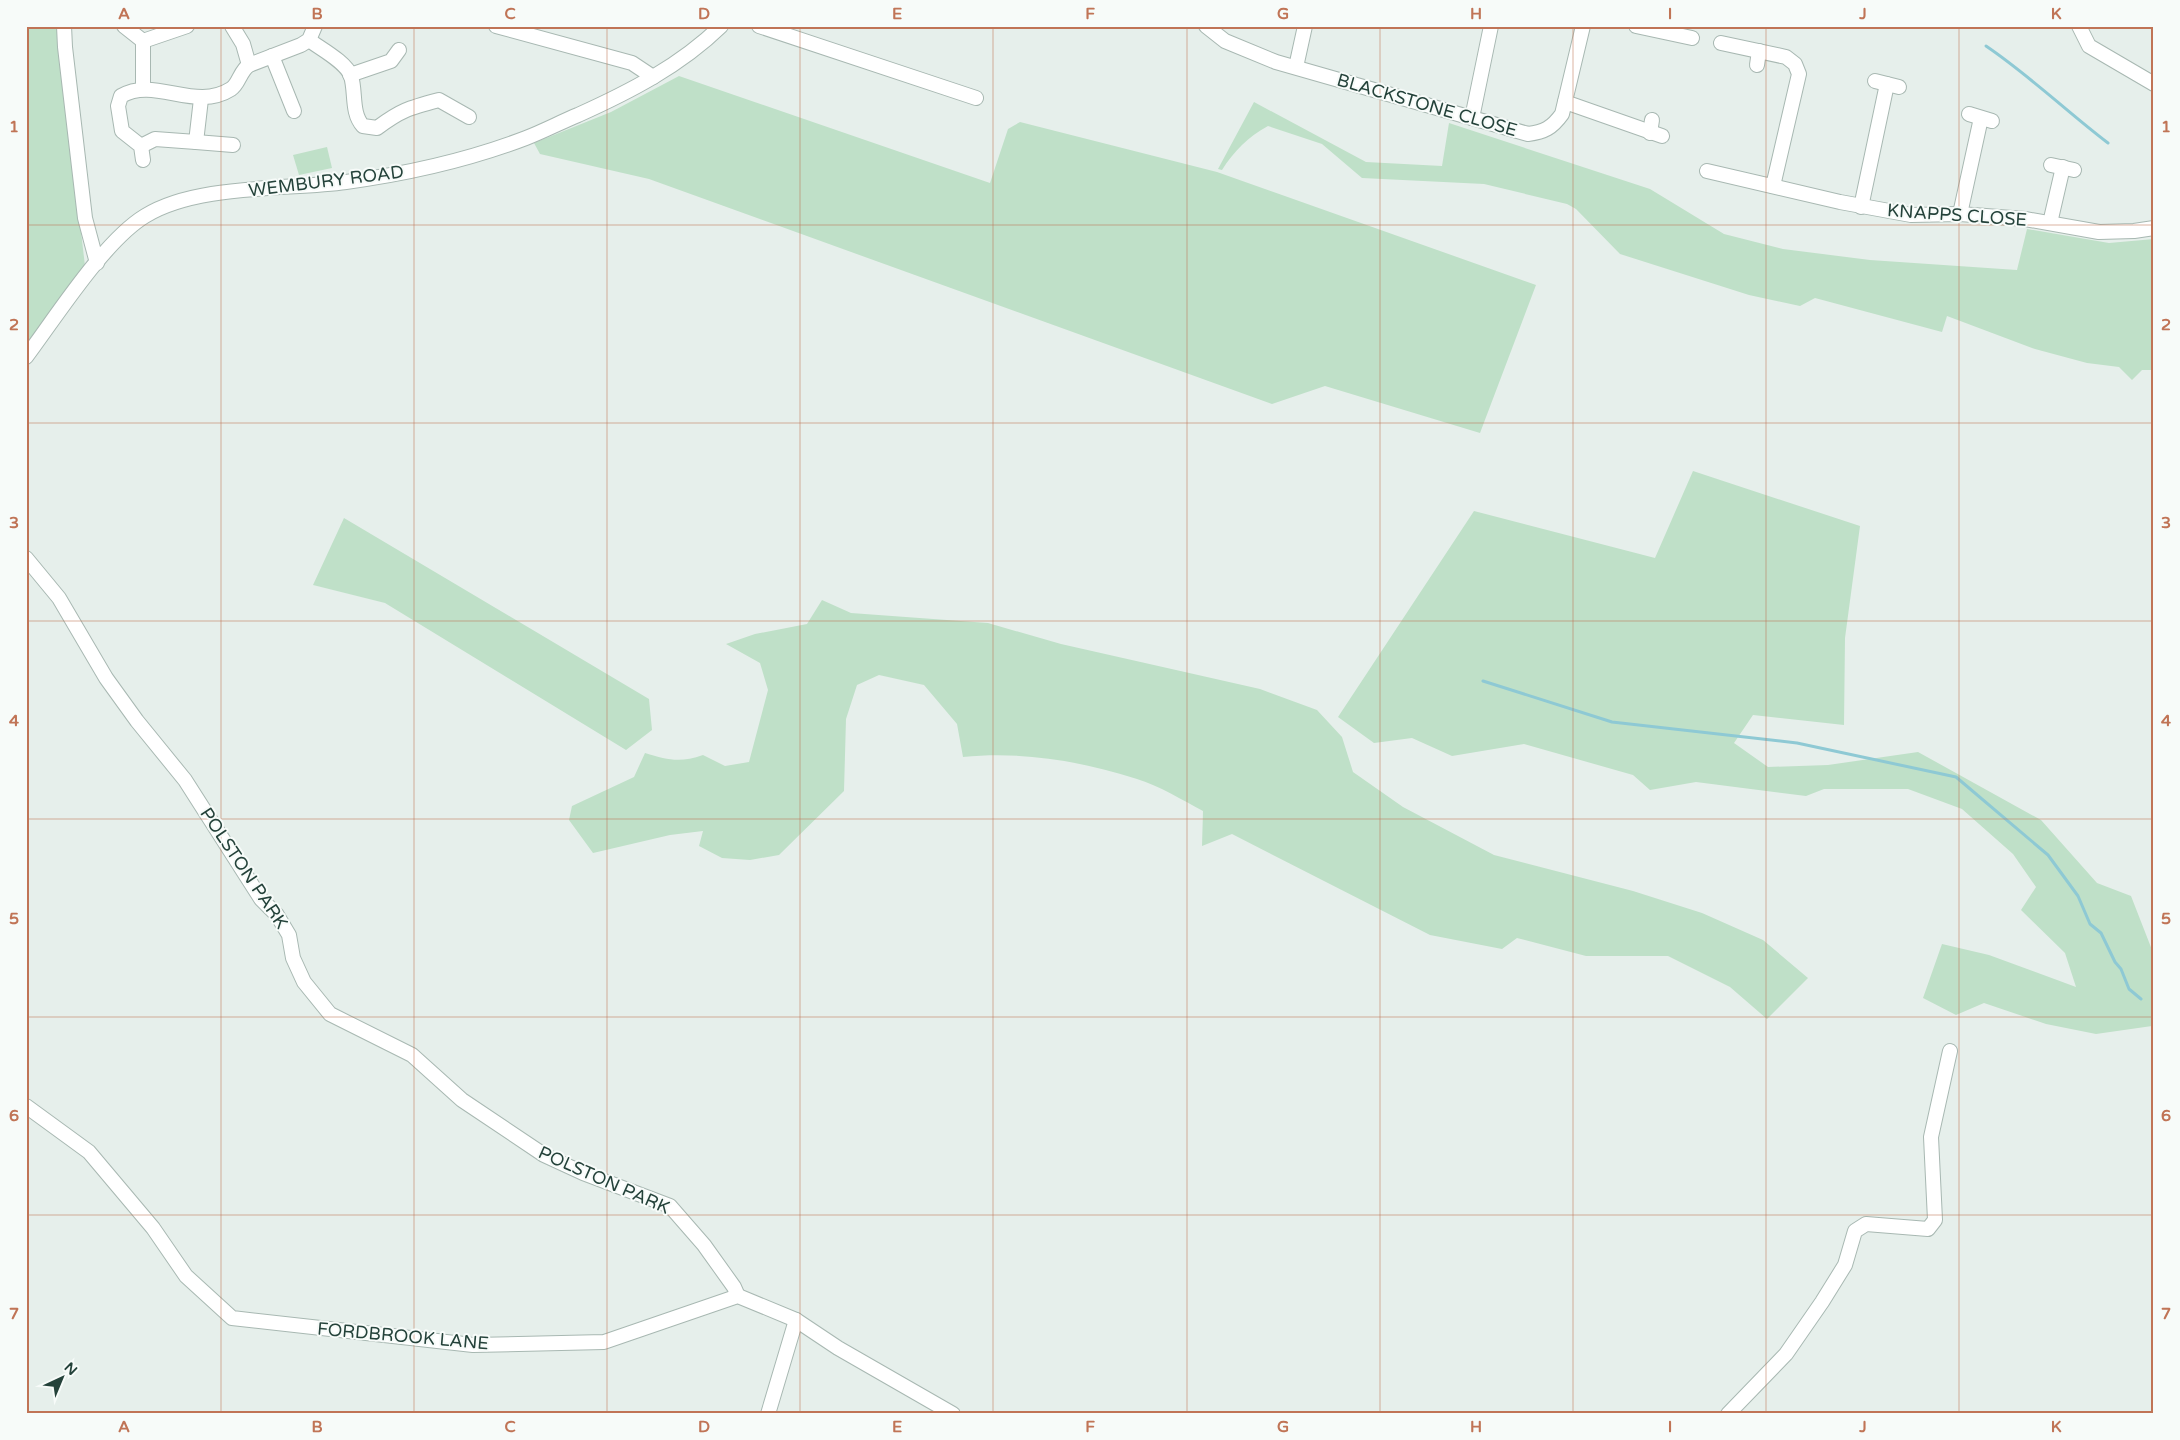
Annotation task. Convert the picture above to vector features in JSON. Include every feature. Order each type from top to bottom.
[{"type":"street","points":[[64,26],[85,218],[97,263]]},
{"type":"street","points":[[124,26],[143,41]]},
{"type":"street","points":[[143,41],[187,26]]},
{"type":"street","points":[[232,26],[243,44],[249,65]]},
{"type":"street","points":[[143,160],[141,146],[122,131],[118,106],[121,96],[143,88],[201,99],[232,89],[243,69],[302,45],[309,40],[315,26]]},
{"type":"street","points":[[496,26],[632,63],[653,77]]},
{"type":"street","name":"WEMBURY ROAD","points":[[26,357],[97,263],[130,228],[145,216],[182,199],[195,196],[347,182],[417,169],[479,153],[526,138],[620,96],[691,52],[721,26]]},
{"type":"street","points":[[759,26],[976,98]]},
{"type":"street","name":"BLACKSTONE CLOSE","points":[[1206,26],[1224,41],[1242,50],[1528,134],[1541,132],[1554,125],[1562,114],[1583,26]]},
{"type":"street","points":[[1296,67],[1305,26]]},
{"type":"street","points":[[1472,118],[1491,26]]},
{"type":"street","points":[[1636,26],[1662,29],[1692,38]]},
{"type":"street","points":[[2079,26],[2089,46],[2154,84]]},
{"type":"street","points":[[309,40],[340,64],[350,75],[359,122],[369,129],[376,128],[406,108],[439,100],[469,118]]},
{"type":"street","points":[[143,41],[143,88]]},
{"type":"street","points":[[1721,43],[1758,58],[1786,57],[1795,64],[1799,74],[1774,186]]},
{"type":"street","points":[[350,75],[391,61],[399,50]]},
{"type":"street","points":[[272,56],[294,111]]},
{"type":"street","points":[[1861,207],[1887,84]]},
{"type":"street","points":[[196,142],[201,99]]},
{"type":"street","points":[[1565,102],[1655,130]]},
{"type":"street","points":[[1960,214],[1981,118]]},
{"type":"street","points":[[141,146],[155,139],[233,145]]},
{"type":"street","points":[[2050,223],[2063,168]]},
{"type":"street","name":"KNAPPS CLOSE","points":[[1707,171],[1733,173],[1774,186],[1861,207],[1911,215],[1960,214],[2050,223],[2099,232],[2154,228]]},
{"type":"street","name":"POLSTON PARK","points":[[26,558],[59,598],[106,678],[137,721],[185,780],[262,900],[277,915],[289,935],[293,958],[304,982],[330,1014],[412,1054],[462,1100],[544,1155],[583,1174],[670,1206],[704,1244],[734,1286],[738,1296]]},
{"type":"street","points":[[1728,1414],[1786,1354],[1845,1265],[1855,1231],[1866,1224],[1928,1229],[1935,1220],[1931,1137],[1950,1051]]},
{"type":"street","name":"FORDBROOK LANE","points":[[26,1106],[89,1152],[148,1222],[186,1276],[232,1318],[473,1345],[604,1342],[738,1296]]},
{"type":"street","points":[[738,1296],[796,1320],[838,1348],[954,1414]]},
{"type":"street","points":[[768,1414],[796,1320]]},
{"type":"green space","points":[[35,26],[57,26],[85,266],[26,346],[26,30]]},
{"type":"green space","points":[[679,76],[990,183],[1008,129],[1020,122],[1217,172],[1536,285],[1480,433],[1325,386],[1272,404],[649,179],[540,154],[534,143],[611,112]]},
{"type":"green space","points":[[1254,102],[1366,162],[1442,166],[1449,123],[1650,189],[1724,234],[1783,249],[1870,260],[2017,270],[2027,229],[2109,243],[2154,239],[2154,370],[2142,370],[2132,380],[2119,367],[2087,363],[2035,349],[1947,316],[1942,332],[1815,298],[1800,306],[1749,295],[1620,254],[1576,209],[1567,204],[1484,184],[1362,178],[1322,144],[1268,126],[1242,145],[1222,170],[1218,169]]},
{"type":"green space","points":[[327,147],[332,168],[299,175],[293,155]]},
{"type":"green space","points":[[1693,471],[1860,526],[1845,638],[1844,725],[1753,715],[1734,743],[1768,767],[1828,765],[1918,752],[2041,820],[2097,883],[2131,896],[2154,955],[2154,1027],[2096,1034],[2046,1024],[1984,1003],[1956,1015],[1923,998],[1942,944],[1989,955],[2076,987],[2065,953],[2021,910],[2036,887],[2013,854],[1962,809],[1908,789],[1824,789],[1806,796],[1696,782],[1650,790],[1633,775],[1524,744],[1452,756],[1412,738],[1374,743],[1338,717],[1474,511],[1655,558]]},
{"type":"green space","points":[[344,518],[649,699],[652,730],[626,750],[385,603],[313,585]]},
{"type":"green space","points":[[822,600],[851,613],[988,623],[1061,644],[1260,689],[1317,710],[1342,737],[1353,772],[1403,807],[1494,855],[1633,891],[1702,913],[1763,940],[1808,978],[1767,1019],[1730,987],[1668,956],[1586,956],[1517,938],[1502,949],[1430,935],[1232,834],[1202,846],[1203,811],[1154,785],[1094,767],[1051,759],[1007,755],[963,757],[957,724],[924,685],[879,675],[857,685],[846,719],[844,791],[779,855],[750,860],[722,858],[699,846],[703,831],[670,835],[593,853],[569,820],[572,806],[634,777],[645,753],[674,760],[703,755],[725,766],[749,762],[768,690],[760,663],[726,644],[755,634],[807,624]]},
{"type":"waterway","points":[[1986,46],[2108,143]]},
{"type":"waterway","points":[[1483,681],[1612,722],[1797,743],[1956,777],[2048,855],[2078,896],[2090,924],[2101,933],[2115,962],[2121,969],[2129,989],[2141,999]]}]
